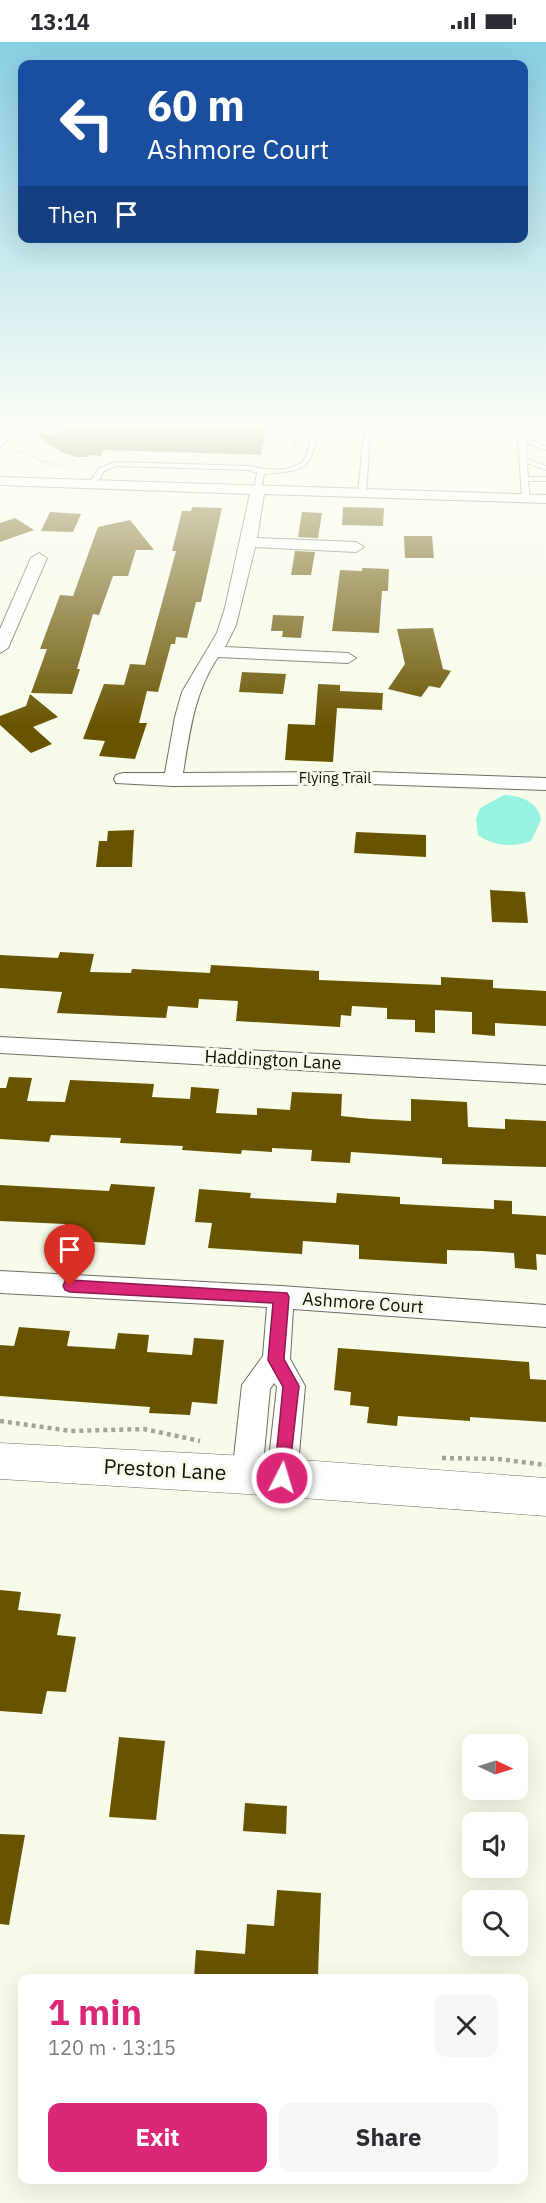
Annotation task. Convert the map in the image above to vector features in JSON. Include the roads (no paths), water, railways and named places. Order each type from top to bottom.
[{"type":"street","points":[[173,780],[191,694],[196,680],[216,652],[228,626],[251,525]]},
{"type":"street","points":[[248,542],[356,547]]},
{"type":"street","points":[[0,648],[39,558]]},
{"type":"street","points":[[216,652],[348,658]]},
{"type":"street","name":"Flying Trail","points":[[123,779],[371,778],[546,784]]},
{"type":"street","name":"Haddington Lane","points":[[0,1045],[546,1075]]},
{"type":"street","name":"Ashmore Court","points":[[0,1282],[281,1297],[546,1316]]},
{"type":"street","points":[[264,1476],[291,1386],[276,1360],[281,1297]]},
{"type":"street","name":"Preston Lane","points":[[0,1461],[264,1476],[546,1497]]},
{"type":"water","points":[[504,795],[522,798],[537,808],[541,820],[531,841],[518,845],[504,845],[490,842],[478,835],[476,819],[480,808]]}]
